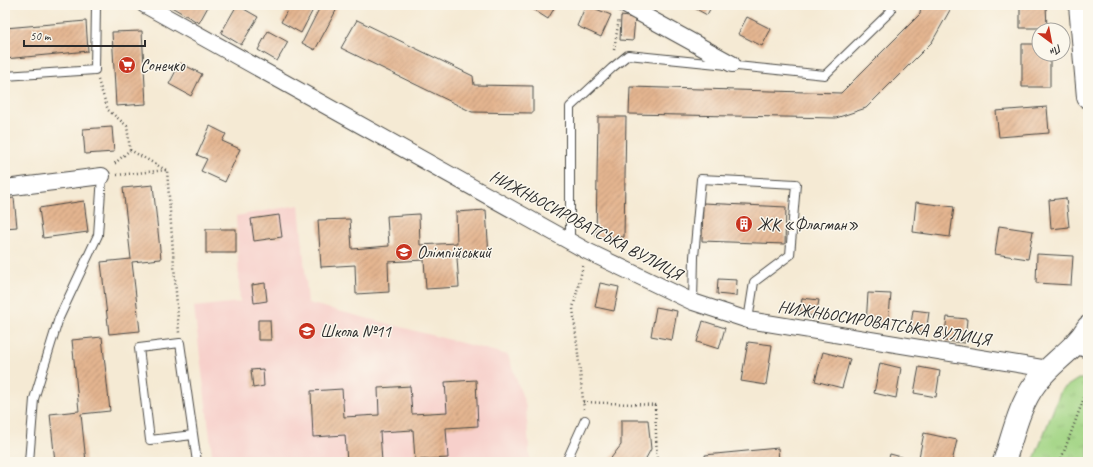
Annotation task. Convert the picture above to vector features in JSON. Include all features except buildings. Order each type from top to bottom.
[{"type":"main road","points":[[1080,5],[1088,96]]},
{"type":"main road","points":[[1004,462],[1025,401],[1036,383],[1048,369],[1080,351],[1088,327]]},
{"type":"street","name":"НИЖНЬОСИРОВАТСЬКА ВУЛИЦЯ","points":[[145,5],[586,251],[693,302],[748,320],[1048,369]]},
{"type":"street","points":[[622,9],[732,64]]},
{"type":"street","points":[[5,188],[102,176]]},
{"type":"lane","points":[[5,76],[94,70],[96,5]]},
{"type":"lane","points":[[570,242],[570,107],[628,55],[732,64],[825,75],[891,11],[890,5]]},
{"type":"lane","points":[[29,462],[34,399],[36,391],[58,318],[98,235],[102,176]]},
{"type":"lane","points":[[693,302],[694,257],[701,179],[796,184],[790,254],[754,282],[748,320]]},
{"type":"lane","points":[[194,435],[150,440],[139,348],[180,343],[194,435],[197,462]]},
{"type":"lane","points":[[566,462],[585,420]]},
{"type":"path","points":[[612,68],[622,9]]},
{"type":"path","points":[[94,70],[108,110],[127,126],[130,150]]},
{"type":"path","points":[[130,150],[167,170]]},
{"type":"path","points":[[102,176],[130,150]]},
{"type":"path","points":[[102,176],[167,170]]},
{"type":"path","points":[[167,170],[180,343]]},
{"type":"path","points":[[585,420],[573,308],[586,251]]},
{"type":"path","points":[[1060,462],[1088,387]]},
{"type":"path","points":[[583,402],[655,405],[657,462]]},
{"type":"shaded area","name":"Школа №11","points":[[299,205],[308,303],[508,355],[526,407],[530,462],[213,462],[194,307],[240,302],[236,216]]},
{"type":"green space","points":[[1078,379],[1088,379],[1088,462],[1033,462],[1061,390]]},
{"type":"place","name":"Сонечко","points":[[127,65]]},
{"type":"place","name":"ЖК «Флагман»","points":[[744,224]]},
{"type":"place","name":"Олімпійський","points":[[404,252]]},
{"type":"place","name":"Школа №11","points":[[307,331]]}]
